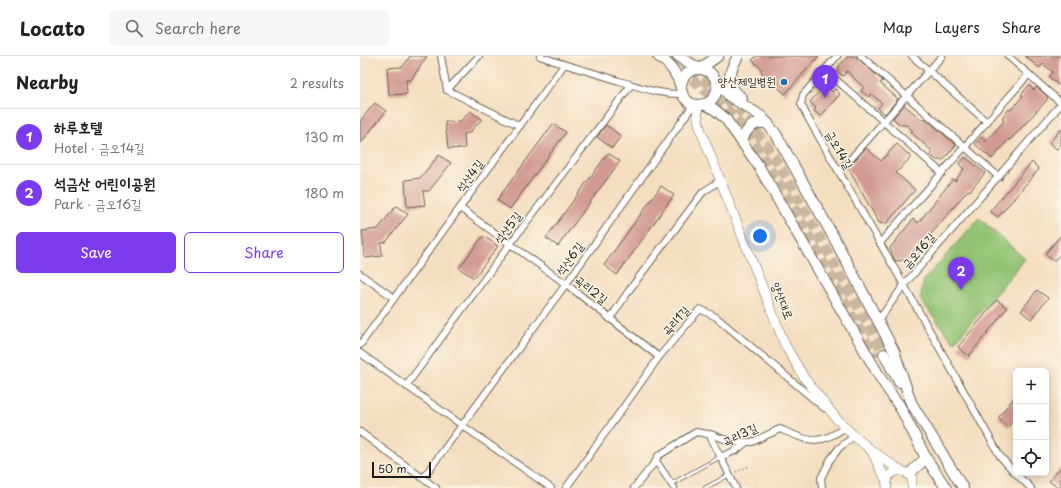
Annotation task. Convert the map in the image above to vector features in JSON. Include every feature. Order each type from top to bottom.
[{"type":"main road","points":[[658,56],[672,67],[677,74],[685,98],[714,109],[720,113],[742,141],[758,165],[880,379],[901,409]]},
{"type":"main road","points":[[678,56],[710,72],[729,96],[765,120]]},
{"type":"main road","points":[[682,91],[684,77],[692,70],[700,68],[718,56]]},
{"type":"main road","points":[[698,104],[709,102],[716,93],[716,81],[738,56]]},
{"type":"main road","points":[[738,56],[730,73],[730,84],[736,94],[750,104],[776,134],[894,351],[912,405]]},
{"type":"main road","name":"양산대로","points":[[698,104],[698,119],[701,131],[785,345],[805,379],[836,418],[854,436],[911,481]]},
{"type":"main road","points":[[742,141],[745,133],[751,126],[765,120]]},
{"type":"main road","points":[[946,488],[926,458],[901,409],[879,356],[912,405],[963,488]]},
{"type":"main road","points":[[871,450],[887,485]]},
{"type":"main road","points":[[887,485],[888,478],[893,472],[911,481],[926,458]]},
{"type":"street","points":[[441,56],[447,90]]},
{"type":"street","points":[[447,90],[479,56]]},
{"type":"street","points":[[540,56],[564,65],[654,92],[666,94],[682,91]]},
{"type":"street","name":"금오14길","points":[[837,56],[803,95],[801,104],[904,285]]},
{"type":"street","points":[[860,56],[965,146],[998,177]]},
{"type":"street","points":[[912,56],[987,122]]},
{"type":"street","points":[[839,172],[942,56]]},
{"type":"street","points":[[1008,56],[1061,103]]},
{"type":"street","name":"석산4길","points":[[360,345],[564,65]]},
{"type":"street","points":[[825,70],[942,173]]},
{"type":"street","points":[[880,243],[1029,74]]},
{"type":"street","name":"석산5길","points":[[406,386],[510,244],[631,84]]},
{"type":"street","points":[[447,90],[520,126]]},
{"type":"street","name":"금오16길","points":[[1031,488],[1000,456],[904,285],[1061,103]]},
{"type":"street","name":"석산6길","points":[[423,478],[698,104]]},
{"type":"street","name":"곡리2길","points":[[610,319],[630,289],[703,192],[721,180]]},
{"type":"street","name":"곡리2길","points":[[460,208],[566,284],[659,357]]},
{"type":"street","points":[[360,274],[394,298]]},
{"type":"street","points":[[878,321],[904,285]]},
{"type":"street","name":"곡리1길","points":[[566,488],[659,357],[700,309],[716,317],[836,418]]},
{"type":"street","points":[[360,353],[461,426],[551,488]]},
{"type":"street","name":"곡리3길","points":[[736,488],[720,457],[737,450],[747,442],[752,442],[780,429],[806,440],[822,440],[835,435],[845,427]]},
{"type":"street","points":[[360,432],[436,488]]},
{"type":"street","points":[[634,488],[656,461],[658,456],[696,432],[709,434],[732,442],[747,442]]},
{"type":"street","points":[[709,434],[720,457]]},
{"type":"street","points":[[822,488],[821,478],[830,460],[840,448],[854,436]]},
{"type":"street","points":[[656,461],[673,486]]},
{"type":"lane","points":[[673,486],[720,457]]},
{"type":"lane","points":[[705,488],[729,475]]},
{"type":"path","points":[[729,475],[749,466]]},
{"type":"path","points":[[751,488],[758,485]]},
{"type":"green space","points":[[979,218],[1025,259],[954,343],[920,299],[924,280]]},
{"type":"building","points":[[410,56],[427,56],[411,80],[406,80],[407,94],[389,95],[387,68],[403,67]]},
{"type":"building","name":"양산제일병원","points":[[756,56],[819,56],[785,94],[760,71],[762,69],[752,60]]},
{"type":"building","points":[[848,56],[855,56],[883,81],[880,83],[898,99],[885,114],[878,108],[882,103],[871,94],[869,97],[861,91],[864,87],[847,71],[843,76],[838,72],[838,67]]},
{"type":"building","points":[[1025,56],[1061,56],[1061,87],[1049,77],[1053,72],[1043,64],[1039,68]]},
{"type":"building","points":[[825,85],[832,92],[835,89],[840,94],[821,116],[814,111],[816,108],[810,102]]},
{"type":"building","points":[[1029,85],[1034,90],[1036,87],[1047,96],[1047,100],[1010,140],[1009,139],[992,159],[975,144],[981,137],[986,141],[1004,121],[1002,118],[1023,96],[1021,95]]},
{"type":"building","points":[[375,103],[386,111],[360,144],[360,121]]},
{"type":"building","points":[[904,105],[922,120],[924,118],[956,145],[943,160],[937,160],[930,155],[933,152],[911,132],[913,131],[906,125],[900,125],[893,118]]},
{"type":"building","points":[[470,111],[482,119],[469,133],[464,134],[465,148],[448,149],[445,122],[461,121]]},
{"type":"building","points":[[553,124],[566,132],[510,209],[497,200]]},
{"type":"building","points":[[606,125],[621,136],[612,148],[597,137]]},
{"type":"building","points":[[1061,129],[1061,144],[1057,149],[1049,143]]},
{"type":"building","points":[[897,144],[911,157],[896,173],[915,190],[886,224],[879,223],[848,168],[866,148],[881,161]]},
{"type":"building","points":[[608,153],[620,161],[558,246],[546,238]]},
{"type":"building","points":[[439,155],[451,163],[429,191],[423,191],[425,205],[407,207],[405,180],[420,178]]},
{"type":"building","points":[[965,157],[985,173],[970,191],[968,190],[922,245],[920,244],[906,260],[895,261],[890,248],[913,219],[918,223],[953,179],[955,181],[964,169],[959,164]]},
{"type":"building","points":[[1032,162],[1039,169],[998,217],[990,211]]},
{"type":"building","points":[[661,186],[674,195],[617,275],[604,265]]},
{"type":"building","points":[[396,206],[408,214],[386,242],[381,243],[382,256],[365,258],[362,231],[378,229]]},
{"type":"building","points":[[1061,235],[1061,253],[1054,261],[1045,254]]},
{"type":"building","points":[[483,236],[498,246],[474,278],[459,268]]},
{"type":"building","points":[[1037,290],[1048,298],[1031,319],[1021,311]]},
{"type":"building","points":[[997,300],[1007,308],[969,356],[958,347]]},
{"type":"building","points":[[1013,399],[1013,421],[1008,427],[998,418]]},
{"type":"building","points":[[1061,467],[1061,488],[1058,488],[1049,481]]},
{"type":"tunnel","points":[[669,60],[731,113],[757,148],[794,208],[875,358]]},
{"type":"tunnel","points":[[679,60],[739,110],[765,143],[781,168],[884,354]]},
{"type":"place","name":"양산제일병원","points":[[784,82]]},
{"type":"place","name":"하루호텔","points":[[825,98]]},
{"type":"place","name":"석금산 어린이공원","points":[[961,290]]}]
